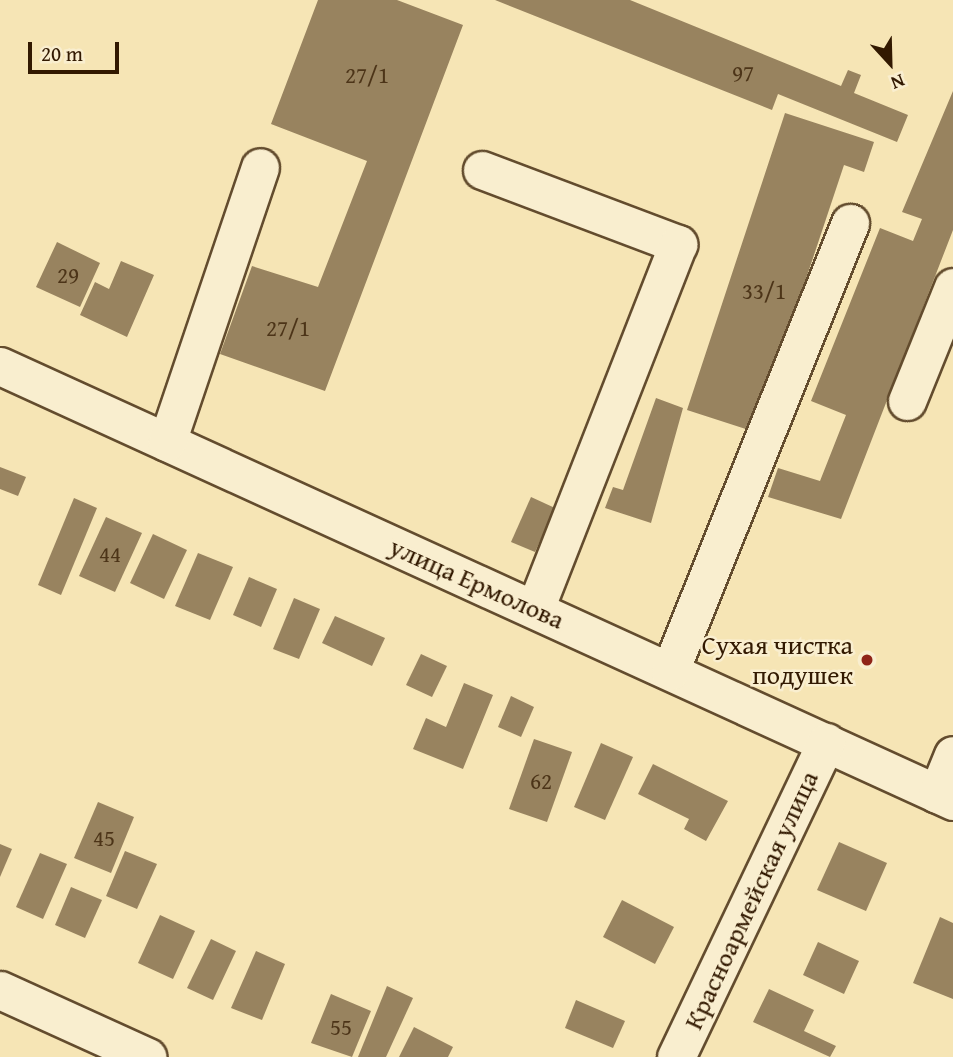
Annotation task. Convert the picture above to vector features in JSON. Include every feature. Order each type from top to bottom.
[{"type":"street","points":[[167,442],[260,167]]},
{"type":"street","points":[[482,170],[678,244],[535,609]]},
{"type":"street","points":[[670,671],[850,223]]},
{"type":"street","points":[[907,401],[953,287]]},
{"type":"street","name":"улица Ермолова","points":[[0,366],[945,798]]},
{"type":"street","name":"Красноармейская улица","points":[[676,1057],[826,742]]},
{"type":"street","points":[[945,798],[953,755]]},
{"type":"street","points":[[0,990],[148,1057]]},
{"type":"building","points":[[318,0],[397,0],[463,25],[325,391],[220,354],[252,266],[318,287],[367,161],[271,124]]},
{"type":"building","points":[[495,0],[630,0],[841,86],[848,70],[861,75],[854,93],[908,115],[897,142],[778,94],[772,110]]},
{"type":"building","points":[[953,91],[953,230],[841,519],[768,497],[778,468],[820,481],[846,415],[811,401],[880,228],[913,241],[922,219],[902,212]]},
{"type":"building","points":[[785,113],[874,142],[864,172],[844,165],[755,432],[687,410]]},
{"type":"building","points":[[57,242],[100,263],[80,307],[36,287]]},
{"type":"building","points":[[121,261],[154,275],[127,337],[80,315],[95,282],[109,289]]},
{"type":"building","points":[[656,398],[683,408],[651,523],[605,508],[613,487],[623,490]]},
{"type":"building","points":[[0,467],[26,477],[18,496],[0,489]]},
{"type":"building","points":[[531,497],[555,508],[535,552],[511,542]]},
{"type":"building","points":[[74,498],[97,508],[61,595],[38,585]]},
{"type":"building","points":[[106,517],[142,533],[115,592],[79,576]]},
{"type":"building","points":[[153,534],[187,550],[164,599],[130,583]]},
{"type":"building","points":[[198,553],[233,567],[210,620],[175,606]]},
{"type":"building","points":[[249,577],[277,589],[261,627],[233,615]]},
{"type":"building","points":[[294,598],[320,609],[299,659],[273,649]]},
{"type":"building","points":[[335,616],[385,638],[372,666],[322,643]]},
{"type":"building","points":[[421,654],[447,666],[432,697],[406,685]]},
{"type":"building","points":[[464,683],[493,695],[463,769],[413,749],[426,718],[446,727]]},
{"type":"building","points":[[511,696],[534,707],[521,737],[498,727]]},
{"type":"building","points":[[534,739],[572,752],[547,822],[509,809]]},
{"type":"building","points":[[601,743],[633,757],[605,820],[574,807]]},
{"type":"building","points":[[653,764],[728,801],[706,841],[684,829],[689,819],[638,794]]},
{"type":"building","points":[[98,802],[134,817],[111,873],[74,858]]},
{"type":"building","points":[[839,842],[887,863],[866,911],[817,890]]},
{"type":"building","points":[[0,844],[12,849],[0,877]]},
{"type":"building","points":[[125,851],[157,864],[137,909],[106,896]]},
{"type":"building","points":[[40,853],[67,864],[43,919],[16,907]]},
{"type":"building","points":[[71,887],[102,900],[85,938],[55,925]]},
{"type":"building","points":[[622,900],[674,927],[655,964],[603,937]]},
{"type":"building","points":[[160,915],[195,931],[173,979],[138,963]]},
{"type":"building","points":[[940,917],[953,923],[953,999],[913,983]]},
{"type":"building","points":[[211,939],[236,951],[213,1000],[187,988]]},
{"type":"building","points":[[818,942],[859,961],[844,994],[803,975]]},
{"type":"building","points":[[256,951],[285,964],[262,1020],[231,1008]]},
{"type":"building","points":[[387,986],[413,998],[386,1057],[358,1057]]},
{"type":"building","points":[[769,989],[814,1010],[804,1031],[836,1046],[830,1057],[753,1022]]},
{"type":"building","points":[[331,994],[371,1011],[352,1057],[311,1043]]},
{"type":"building","points":[[576,1000],[625,1021],[613,1048],[565,1028]]},
{"type":"building","points":[[414,1027],[453,1047],[448,1057],[399,1057]]},
{"type":"place","name":"Сухая чистка подушек","points":[[867,660]]}]
